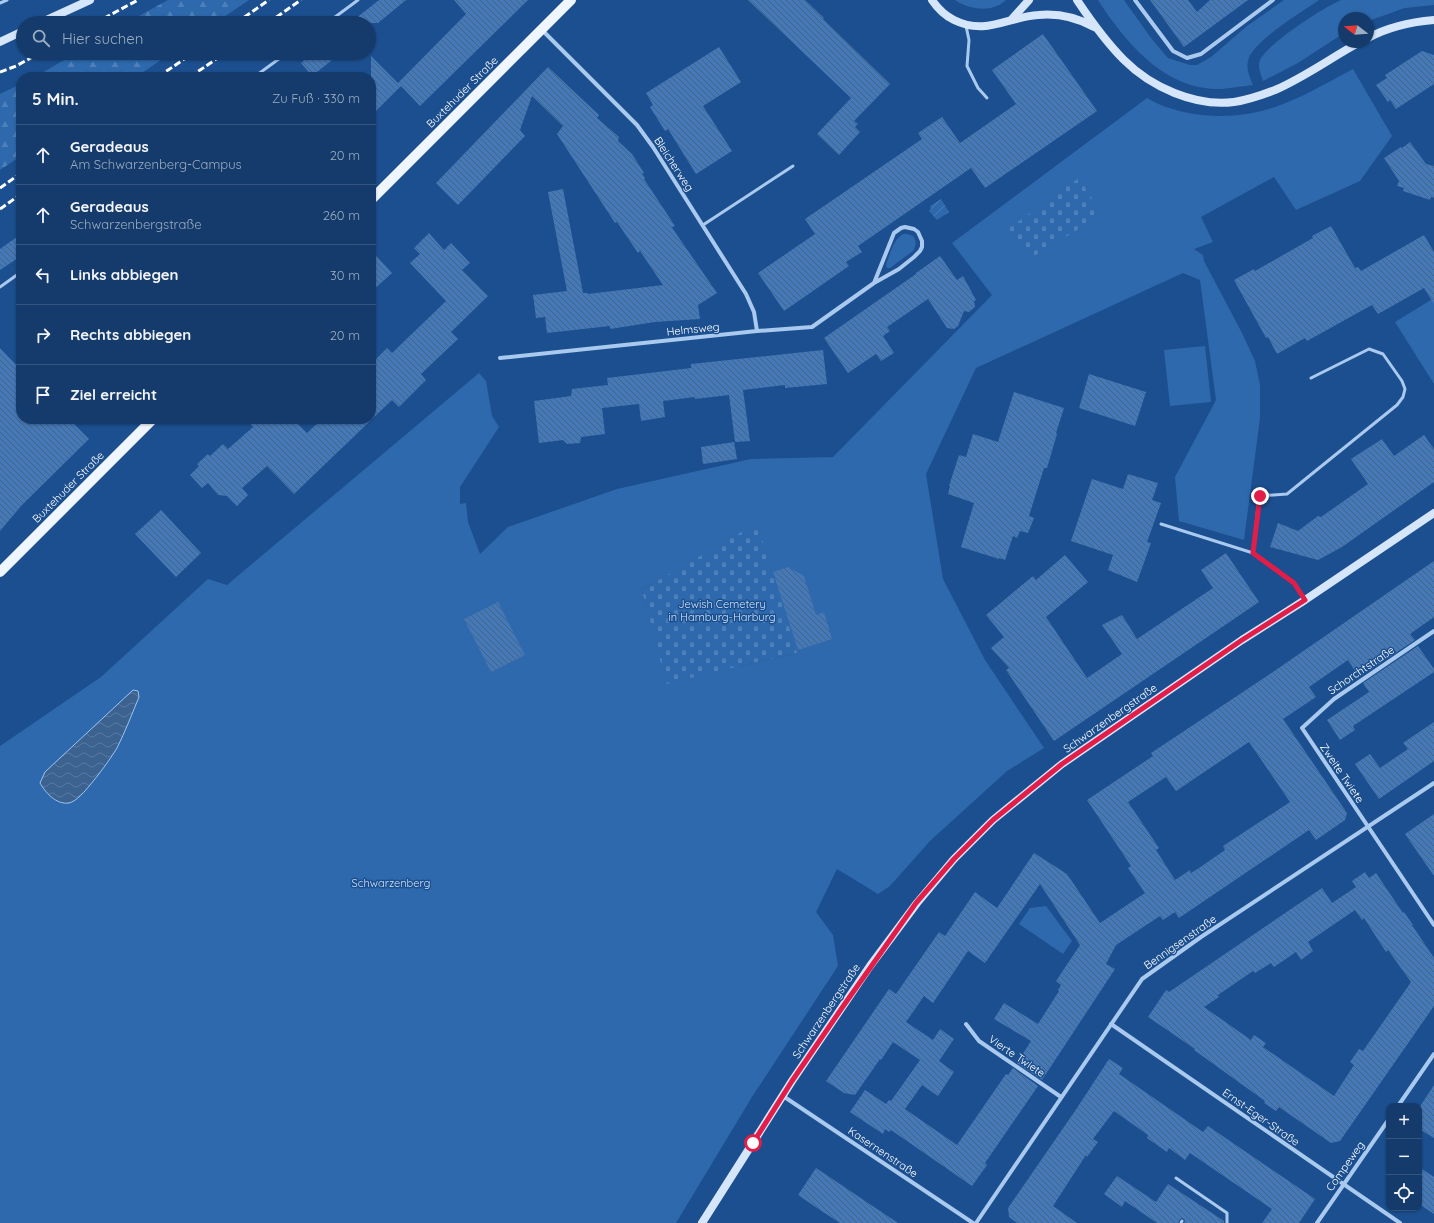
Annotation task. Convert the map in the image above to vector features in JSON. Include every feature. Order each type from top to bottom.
[{"type":"main road","name":"Buxtehuder Straße","points":[[376,195],[571,0]]},
{"type":"main road","name":"Buxtehuder Straße","points":[[0,572],[148,424]]},
{"type":"street","points":[[55,16],[90,0]]},
{"type":"street","points":[[932,0],[938,10],[965,25],[982,27],[1038,15],[1066,16],[1082,20],[1097,28]]},
{"type":"street","points":[[1010,20],[1029,0]]},
{"type":"street","points":[[1077,0],[1097,28],[1124,60],[1148,79],[1174,93],[1186,97],[1214,102],[1246,100],[1274,90],[1302,76],[1350,48]]},
{"type":"street","points":[[1135,0],[1173,51],[1187,58],[1201,54],[1273,0]]},
{"type":"street","points":[[1374,36],[1401,25],[1434,20]]},
{"type":"street","name":"Bleicherweg","points":[[541,29],[637,125],[671,174],[746,294],[754,312],[757,331]]},
{"type":"street","points":[[0,42],[16,34]]},
{"type":"street","name":"Helmsweg","points":[[500,358],[757,331],[812,327],[874,283],[899,269],[920,251],[922,241],[918,232],[914,229],[906,227],[901,228],[894,233],[874,283]]},
{"type":"street","name":"Schwarzenbergstraße","points":[[702,1223],[783,1096],[870,966],[916,903],[954,859],[993,820],[1062,764],[1242,640],[1305,600],[1434,513]]},
{"type":"street","name":"Schorchtstraße","points":[[1302,728],[1334,699],[1434,631]]},
{"type":"street","name":"Zweite Twiete","points":[[1302,728],[1434,925]]},
{"type":"street","name":"Bennigsenstraße","points":[[974,1223],[1142,979],[1160,965],[1434,783]]},
{"type":"street","name":"Vierte Twiete","points":[[966,1024],[979,1041],[1061,1097]]},
{"type":"street","name":"Ernst-Eger-Straße","points":[[1111,1024],[1400,1223]]},
{"type":"street","points":[[1400,1103],[1434,1054]]},
{"type":"street","name":"Kasernenstraße","points":[[783,1096],[974,1223]]},
{"type":"street","name":"Compeweg","points":[[1317,1223],[1386,1123]]},
{"type":"lane","points":[[0,3],[7,0]]},
{"type":"lane","points":[[336,16],[358,0]]},
{"type":"lane","points":[[965,25],[969,40],[967,66],[978,88],[987,98]]},
{"type":"lane","points":[[261,72],[277,60]]},
{"type":"lane","points":[[703,225],[793,166]]},
{"type":"lane","points":[[0,286],[16,275]]},
{"type":"lane","points":[[1253,553],[1260,496],[1287,494],[1397,405],[1403,397],[1405,389],[1402,381],[1384,354],[1369,349],[1311,378]]},
{"type":"lane","points":[[1161,524],[1253,553],[1294,583],[1305,600]]},
{"type":"lane","points":[[1176,1178],[1227,1213],[1227,1223]]},
{"type":"green space","points":[[168,0],[249,0],[225,16],[139,16]]},
{"type":"green space","points":[[955,0],[1006,0],[995,7],[981,9],[967,6]]},
{"type":"green space","points":[[1098,0],[1124,0],[1151,38],[1168,58],[1190,65],[1197,65],[1211,57],[1247,26],[1284,0],[1319,0],[1278,28],[1251,53],[1248,61],[1248,67],[1253,85],[1222,89],[1201,88],[1183,82],[1165,73],[1135,48],[1121,32]]},
{"type":"green space","points":[[1341,0],[1434,0],[1434,5],[1405,8],[1374,19],[1374,12],[1338,12],[1338,37],[1298,63],[1263,81],[1259,65],[1260,60],[1265,53],[1284,36]]},
{"type":"green space","points":[[64,60],[161,60],[143,72],[44,72]]},
{"type":"green space","name":"Schwarzenberg","points":[[1353,69],[1392,136],[1360,181],[1296,210],[1274,177],[1201,217],[1213,242],[1194,249],[1203,255],[1204,261],[1242,333],[1255,361],[1260,385],[1260,418],[1244,540],[1179,521],[1175,477],[1216,400],[1200,280],[1183,273],[976,368],[926,474],[943,579],[985,660],[1044,748],[1007,771],[930,841],[890,886],[878,894],[837,869],[816,912],[833,935],[838,966],[752,1097],[676,1223],[0,1223],[0,746],[101,677],[208,579],[227,585],[479,373],[486,381],[492,416],[499,427],[460,487],[460,504],[466,503],[468,522],[480,554],[508,527],[617,489],[751,459],[833,457],[992,295],[952,243],[1147,98],[1166,107],[1193,114],[1221,116],[1249,114],[1285,103]],"holes":[[[654,583],[797,653],[740,666],[647,607],[641,589]]]},
{"type":"green space","points":[[16,86],[16,159],[0,170],[0,94]]},
{"type":"green space","points":[[1079,178],[1102,215],[1029,259],[1008,229]]},
{"type":"green space","points":[[941,199],[949,212],[937,220],[929,211],[931,209],[930,206]]},
{"type":"green space","points":[[903,234],[913,236],[916,242],[914,249],[890,268],[887,268],[886,265],[892,248]]},
{"type":"green space","points":[[1434,298],[1434,384],[1395,322]]},
{"type":"green space","points":[[1205,346],[1211,402],[1170,406],[1164,350]]},
{"type":"green space","name":"Jewish Cemetery in Hamburg-Harburg","points":[[757,523],[797,653],[666,684],[647,607],[641,589],[654,583]]},
{"type":"green space","points":[[1046,906],[1072,941],[1063,954],[1019,924],[1030,908]]},
{"type":"water","points":[[133,690],[138,691],[139,697],[126,729],[111,758],[78,798],[69,803],[55,800],[40,783],[45,772]]},
{"type":"building","points":[[379,0],[406,0],[378,23],[376,23],[376,16],[359,16]]},
{"type":"building","points":[[454,0],[528,0],[420,106],[401,86],[376,111],[376,72],[371,72],[371,60],[375,60],[398,83],[466,14]]},
{"type":"building","points":[[748,0],[805,0],[890,84],[854,121],[858,124],[855,127],[860,132],[839,155],[817,134],[851,98]]},
{"type":"building","points":[[1150,0],[1188,0],[1197,12],[1210,0],[1248,0],[1184,47]]},
{"type":"building","points":[[1043,34],[1097,111],[985,188],[971,168],[858,246],[862,252],[846,262],[849,266],[784,311],[758,273],[815,234],[805,219],[922,139],[918,133],[942,117],[960,143],[1016,104],[992,70]]},
{"type":"building","points":[[719,47],[741,82],[703,106],[732,151],[696,174],[668,129],[665,131],[650,107],[653,105],[646,93]]},
{"type":"building","points":[[1422,51],[1434,55],[1434,84],[1396,109],[1390,100],[1388,102],[1376,85],[1387,78],[1385,75]]},
{"type":"building","points":[[305,60],[332,60],[317,72],[309,72],[301,63]]},
{"type":"building","points":[[548,67],[599,115],[597,118],[619,137],[618,141],[632,154],[644,173],[642,174],[645,178],[644,179],[675,226],[672,227],[673,229],[717,293],[698,305],[700,319],[655,322],[610,329],[610,326],[547,333],[545,317],[536,318],[533,295],[567,291],[548,192],[563,189],[583,293],[588,294],[663,285],[640,251],[638,253],[617,222],[615,223],[557,134],[563,126],[532,96],[520,130],[525,136],[458,205],[436,183]]},
{"type":"building","points":[[1410,142],[1426,164],[1434,166],[1434,198],[1431,197],[1430,200],[1403,191],[1404,188],[1397,186],[1399,181],[1384,158]]},
{"type":"building","points":[[1331,226],[1355,268],[1358,267],[1361,271],[1424,235],[1434,252],[1434,304],[1424,288],[1378,314],[1372,305],[1307,341],[1305,338],[1277,354],[1268,337],[1266,338],[1234,280],[1254,269],[1255,271]]},
{"type":"building","points":[[429,233],[444,250],[451,243],[470,263],[462,270],[488,296],[451,332],[458,339],[421,374],[426,380],[399,407],[392,400],[376,415],[376,359],[387,348],[392,353],[446,301],[410,263],[420,254],[414,248]]},
{"type":"building","points":[[16,238],[16,259],[0,270],[0,249]]},
{"type":"building","points":[[376,255],[392,273],[376,287]]},
{"type":"building","points":[[940,256],[957,280],[963,276],[976,300],[974,301],[975,307],[969,312],[964,311],[958,326],[954,329],[947,328],[928,299],[887,327],[890,331],[883,336],[894,353],[881,361],[876,354],[848,373],[824,338]]},
{"type":"building","points":[[0,348],[16,365],[16,424],[74,424],[89,439],[22,505],[0,531]]},
{"type":"building","points":[[823,350],[827,384],[785,388],[785,385],[743,390],[750,441],[735,442],[729,395],[663,401],[665,417],[641,421],[639,404],[602,408],[605,434],[581,437],[580,443],[567,444],[563,440],[539,443],[534,401],[571,396],[572,389],[608,385],[607,378],[691,368],[691,364]]},
{"type":"building","points":[[1089,374],[1146,392],[1135,426],[1079,408]]},
{"type":"building","points":[[1014,392],[1064,408],[1047,468],[1044,468],[1029,516],[1034,518],[1028,533],[1020,531],[1017,538],[1013,536],[1005,560],[961,547],[974,503],[948,494],[949,486],[959,455],[966,457],[973,434],[998,442]]},
{"type":"building","points":[[250,424],[298,424],[307,433],[317,424],[367,424],[294,494],[267,466],[242,488],[248,495],[237,506],[227,496],[218,495],[208,483],[202,488],[190,475],[199,466],[197,464],[208,454],[210,456],[223,444],[228,449],[253,427]]},
{"type":"building","points":[[1424,435],[1434,449],[1434,482],[1342,547],[1318,560],[1270,547],[1278,523],[1298,531],[1318,516],[1321,517],[1368,484],[1351,459],[1382,439],[1394,456]]},
{"type":"building","points":[[734,442],[737,459],[703,464],[701,447]]},
{"type":"building","points":[[1128,474],[1158,483],[1152,500],[1161,503],[1147,542],[1151,543],[1137,582],[1108,570],[1113,555],[1071,541],[1092,479],[1123,489]]},
{"type":"building","points":[[161,510],[201,553],[176,577],[135,534]]},
{"type":"building","points":[[1226,553],[1259,602],[1054,741],[1006,670],[1009,668],[991,648],[1004,637],[986,615],[1033,576],[1036,580],[1065,555],[1088,582],[1046,617],[1087,678],[1122,654],[1102,625],[1122,615],[1137,639],[1213,588],[1201,570]]},
{"type":"building","points":[[1434,561],[1434,617],[1410,634],[1415,640],[1359,677],[1348,660],[1309,687],[1316,697],[1283,719],[1347,813],[1345,820],[1316,840],[1309,830],[1179,918],[1175,912],[1163,920],[1160,916],[1116,945],[1106,964],[1115,969],[1042,1080],[1017,1063],[1031,1041],[994,1019],[1004,1003],[1038,1024],[1059,991],[1058,990],[1061,985],[1056,981],[1080,945],[1040,884],[985,963],[968,951],[933,1003],[924,996],[906,1022],[933,1040],[940,1029],[954,1039],[939,1061],[954,1072],[938,1096],[922,1085],[905,1109],[957,1145],[1006,1074],[1008,1075],[1013,1068],[1038,1086],[985,1163],[987,1165],[972,1186],[891,1130],[889,1132],[885,1129],[883,1134],[850,1112],[865,1090],[886,1104],[889,1100],[891,1101],[920,1060],[893,1042],[855,1095],[844,1093],[826,1081],[889,989],[896,994],[939,932],[945,936],[975,892],[997,908],[1034,853],[1067,874],[1100,923],[1145,893],[1128,868],[1131,866],[1087,800],[1153,756],[1151,753],[1267,676]],"holes":[[[1249,742],[1290,802],[1223,846],[1225,850],[1199,868],[1191,873],[1190,870],[1175,880],[1156,850],[1159,848],[1128,802],[1166,777],[1176,791]]]},
{"type":"building","points":[[788,567],[804,576],[816,615],[824,612],[832,639],[798,650],[773,572]]},
{"type":"building","points":[[498,602],[525,655],[491,672],[464,619]]},
{"type":"building","points":[[1418,646],[1434,669],[1434,672],[1353,726],[1355,730],[1340,740],[1327,720],[1369,692],[1363,683]]},
{"type":"building","points":[[1434,722],[1434,761],[1379,799],[1355,764],[1370,754],[1380,768],[1408,749],[1403,743]]},
{"type":"building","points":[[1434,814],[1434,876],[1405,834]]},
{"type":"building","points":[[1365,872],[1369,878],[1376,873],[1413,925],[1434,958],[1434,1006],[1340,1141],[1331,1143],[1279,1107],[1276,1111],[1264,1103],[1265,1101],[1194,1050],[1195,1049],[1148,1017],[1166,990],[1169,992],[1322,888],[1332,903],[1356,887],[1352,881]],"holes":[[[1355,910],[1362,920],[1364,918],[1386,952],[1388,950],[1411,982],[1363,1051],[1359,1049],[1350,1062],[1354,1065],[1334,1096],[1263,1047],[1266,1043],[1254,1035],[1251,1040],[1204,1007],[1219,997],[1218,995],[1253,971],[1255,973],[1271,963],[1274,967],[1296,952],[1301,960],[1313,951],[1308,942]]]},
{"type":"building","points":[[1109,1059],[1123,1068],[1119,1074],[1203,1132],[1208,1126],[1315,1199],[1299,1223],[1262,1223],[1272,1209],[1190,1153],[1185,1160],[1169,1148],[1167,1152],[1147,1138],[1148,1135],[1114,1111],[1093,1139],[1098,1142],[1087,1157],[1086,1155],[1053,1206],[1077,1223],[1017,1223],[1009,1217],[1008,1208]]},
{"type":"building","points":[[1434,1085],[1434,1138],[1422,1131],[1422,1103]]},
{"type":"building","points":[[816,1168],[898,1223],[840,1223],[820,1210],[798,1195]]},
{"type":"building","points":[[1422,1169],[1434,1177],[1434,1214],[1422,1206]]},
{"type":"building","points":[[1117,1176],[1156,1202],[1168,1184],[1224,1221],[1224,1223],[1184,1223],[1185,1220],[1182,1218],[1178,1223],[1157,1223],[1125,1201],[1122,1207],[1104,1194]]},
{"type":"railway","points":[[108,16],[138,0]]},
{"type":"railway","points":[[246,16],[269,0]]},
{"type":"railway","points":[[278,16],[301,0]]},
{"type":"railway","points":[[0,72],[27,60]]},
{"type":"railway","points":[[165,72],[183,60]]},
{"type":"railway","points":[[197,72],[215,60]]},
{"type":"railway","points":[[0,188],[16,177]]},
{"type":"railway","points":[[0,209],[16,198]]},
{"type":"route","points":[[753,1143],[792,1081],[870,966],[916,903],[954,859],[993,820],[1062,764],[1242,640],[1305,600],[1294,583],[1253,553],[1260,496]]}]
